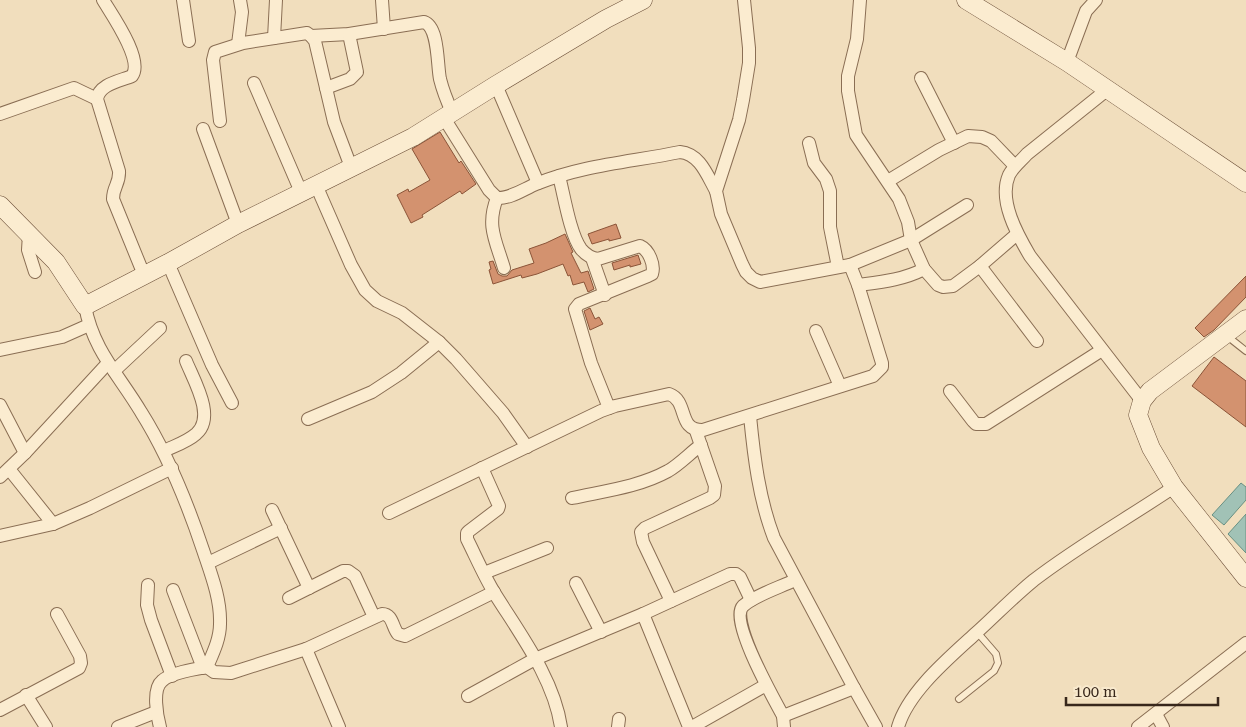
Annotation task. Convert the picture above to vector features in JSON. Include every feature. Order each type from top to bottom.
[{"type":"street","points":[[103,0],[129,46],[135,71],[132,76],[102,88],[97,100],[118,171],[119,180],[114,188],[113,199],[144,276]]},
{"type":"street","points":[[183,0],[189,41]]},
{"type":"street","points":[[238,44],[242,12],[240,0]]},
{"type":"street","points":[[274,38],[276,0]]},
{"type":"street","points":[[382,0],[384,29]]},
{"type":"street","points":[[85,306],[238,224],[413,137],[606,19],[643,0]]},
{"type":"street","points":[[716,191],[739,120],[748,72],[749,48],[744,0]]},
{"type":"street","points":[[860,0],[857,39],[848,76],[848,91],[856,135],[888,181],[903,208],[911,240],[924,269],[938,285],[953,286],[980,266],[1016,234]]},
{"type":"street","points":[[966,0],[986,5],[1245,182]]},
{"type":"street","points":[[1067,62],[1086,11],[1096,0]]},
{"type":"street","points":[[220,121],[213,55],[218,50],[238,44],[302,33],[311,36],[349,34],[424,22],[431,26],[435,39],[448,115],[489,190],[496,198],[504,198],[538,183],[577,170],[680,152],[688,153],[698,161],[716,191],[721,214],[746,272],[760,282],[844,266],[911,240],[968,205]]},
{"type":"street","points":[[326,88],[350,79],[357,72],[349,34]]},
{"type":"street","points":[[311,36],[315,41],[334,122],[351,167]]},
{"type":"street","points":[[921,78],[954,143]]},
{"type":"street","points":[[254,83],[365,290],[377,301],[402,313],[439,342],[503,413],[527,447]]},
{"type":"street","points":[[496,85],[538,183]]},
{"type":"street","points":[[0,114],[74,88],[97,100]]},
{"type":"street","points":[[1108,89],[1027,154],[1015,166],[1009,176],[1005,193],[1016,234],[1041,271],[1142,401]]},
{"type":"street","points":[[203,129],[238,224]]},
{"type":"street","points":[[888,181],[922,160],[968,136],[982,137],[998,146],[1015,166]]},
{"type":"street","points":[[696,431],[750,416],[873,376],[882,368],[879,351],[858,285],[844,266],[830,227],[830,191],[826,179],[814,163],[809,143]]},
{"type":"street","points":[[559,176],[575,237],[580,247],[592,258],[605,295]]},
{"type":"street","points":[[496,198],[492,210],[491,224],[504,268]]},
{"type":"street","points":[[0,205],[56,262],[85,306],[89,326],[111,367],[141,411],[172,468],[208,563],[216,592],[220,625],[219,638],[205,668]]},
{"type":"street","points":[[29,234],[28,250],[35,272]]},
{"type":"street","points":[[592,258],[598,259],[640,246],[647,252],[653,269],[652,274],[648,276],[576,306],[575,311],[591,363],[609,408]]},
{"type":"street","points":[[168,263],[212,365],[232,403]]},
{"type":"street","points":[[980,266],[1037,341]]},
{"type":"street","points":[[858,285],[913,275],[924,269]]},
{"type":"street","points":[[1246,320],[1150,391],[1142,401],[1138,415],[1151,448],[1174,487],[1246,578]]},
{"type":"street","points":[[0,350],[62,337],[89,326]]},
{"type":"street","points":[[53,524],[4,473],[111,367],[160,328]]},
{"type":"street","points":[[816,331],[840,386]]},
{"type":"street","points":[[308,420],[372,392],[401,373],[439,342]]},
{"type":"street","points":[[950,391],[976,424],[986,424],[1102,350]]},
{"type":"street","points":[[164,451],[194,436],[201,430],[204,421],[204,406],[186,361]]},
{"type":"street","points":[[389,513],[609,408],[670,394],[676,397],[688,425],[696,431],[715,486],[714,494],[710,498],[645,528],[642,532],[643,542],[671,602]]},
{"type":"street","points":[[0,405],[25,453]]},
{"type":"street","points":[[750,416],[754,452],[768,524],[796,580],[876,727]]},
{"type":"street","points":[[572,498],[615,489],[655,477],[668,470],[701,444]]},
{"type":"street","points":[[0,536],[53,524],[172,468]]},
{"type":"street","points":[[482,468],[499,506],[498,509],[466,535],[494,592],[536,659],[551,692],[558,726]]},
{"type":"street","points":[[898,727],[918,692],[952,655],[1017,594],[1052,568],[1174,487]]},
{"type":"street","points":[[272,510],[309,588]]},
{"type":"street","points":[[208,563],[281,528]]},
{"type":"street","points":[[484,573],[547,548]]},
{"type":"street","points":[[289,598],[343,571],[348,571],[355,576],[374,617]]},
{"type":"street","points":[[468,696],[536,659],[671,602],[734,573],[740,577],[752,600]]},
{"type":"street","points":[[796,580],[752,600],[743,606],[740,611],[740,620],[746,639],[784,721],[854,688]]},
{"type":"street","points":[[576,583],[601,632]]},
{"type":"street","points":[[148,586],[148,605],[151,620],[172,676]]},
{"type":"street","points":[[173,590],[205,668]]},
{"type":"street","points":[[160,727],[156,712],[159,685],[162,680],[205,668],[214,672],[232,672],[306,649],[382,614],[388,614],[398,634],[405,636],[494,592]]},
{"type":"street","points":[[0,710],[79,668],[81,663],[80,656],[57,614]]},
{"type":"street","points":[[643,614],[691,727],[766,685]]},
{"type":"street","points":[[1138,727],[1246,643]]},
{"type":"street","points":[[306,649],[339,727]]},
{"type":"street","points":[[26,695],[46,727]]},
{"type":"street","points":[[118,727],[156,712]]},
{"type":"street","points":[[1156,714],[1163,727]]},
{"type":"lane","points":[[1226,335],[1246,351]]},
{"type":"lane","points":[[959,699],[994,671],[998,664],[996,654],[977,632]]},
{"type":"water","points":[[1241,483],[1246,487],[1246,500],[1224,525],[1212,515]]},
{"type":"water","points":[[1246,514],[1246,553],[1228,534]]},
{"type":"building","points":[[440,132],[459,163],[461,161],[476,184],[462,194],[460,191],[422,215],[423,217],[411,223],[397,195],[408,189],[409,192],[430,180],[412,149]]},
{"type":"building","points":[[616,224],[621,238],[592,244],[588,234]]},
{"type":"building","points":[[565,234],[573,252],[571,253],[581,273],[588,271],[594,289],[588,292],[584,282],[573,285],[570,275],[568,276],[563,264],[537,274],[522,278],[521,275],[493,284],[489,262],[493,261],[498,274],[507,276],[512,270],[534,263],[529,249]]},
{"type":"building","points":[[638,255],[641,264],[614,270],[612,263]]},
{"type":"building","points":[[1246,276],[1246,297],[1214,330],[1204,337],[1195,328]]},
{"type":"building","points":[[590,308],[595,319],[599,317],[603,324],[590,330],[584,311]]},
{"type":"building","points":[[1214,357],[1246,381],[1246,427],[1192,386]]}]
